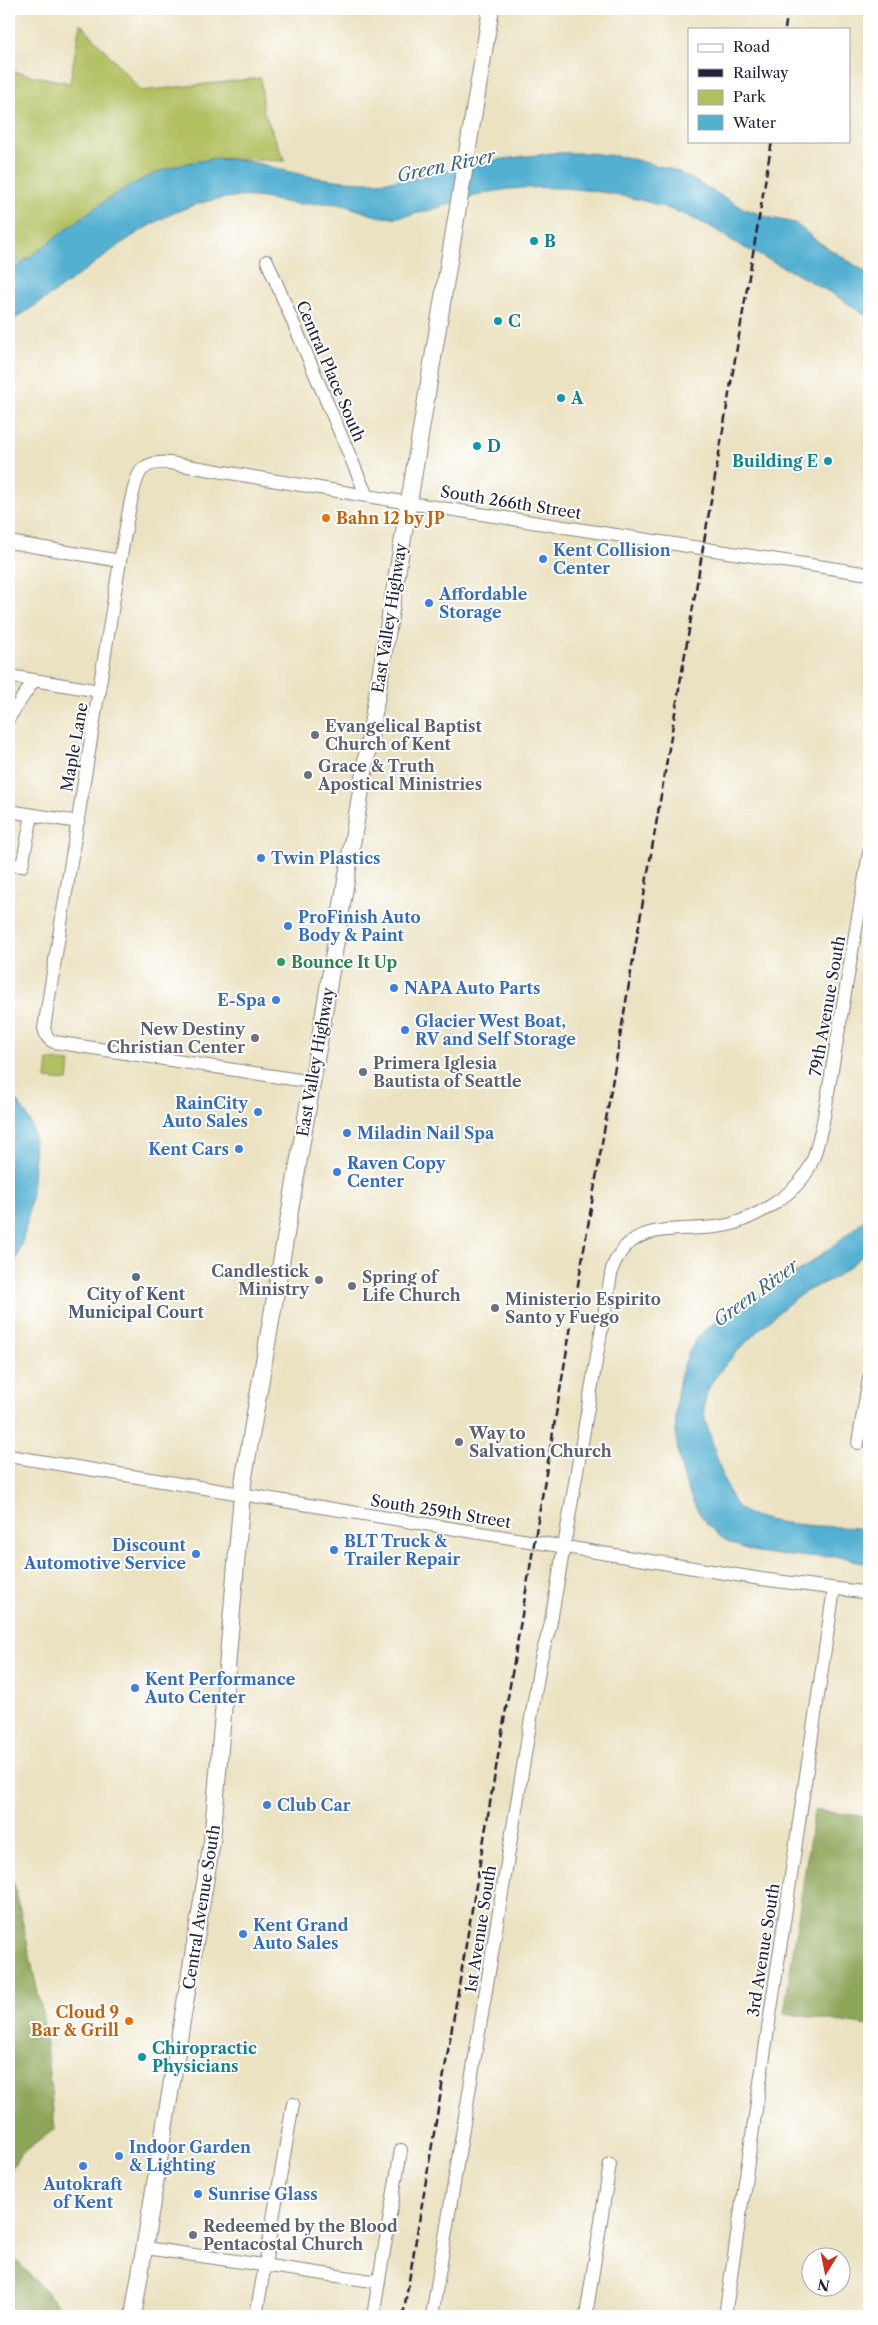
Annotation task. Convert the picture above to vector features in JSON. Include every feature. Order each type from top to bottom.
[{"type":"main road","name":"East Valley Highway","points":[[241,1494],[312,1082],[490,9]]},
{"type":"main road","name":"Central Avenue South","points":[[133,2316],[146,2248],[212,1842],[241,1494]]},
{"type":"street","name":"Central Place South","points":[[267,261],[366,494]]},
{"type":"street","name":"South 266th Street","points":[[148,466],[159,462],[170,463],[366,494],[408,503],[869,574]]},
{"type":"street","name":"Maple Lane","points":[[148,466],[141,471],[135,485],[120,562],[44,1028],[47,1038],[54,1042],[312,1082]]},
{"type":"street","points":[[9,542],[120,562]]},
{"type":"street","points":[[9,676],[100,690]]},
{"type":"street","points":[[9,718],[34,680]]},
{"type":"street","points":[[9,811],[78,822]]},
{"type":"street","points":[[9,864],[22,866],[32,815]]},
{"type":"street","name":"79th Avenue South","points":[[612,1269],[619,1254],[626,1246],[645,1234],[670,1229],[716,1227],[731,1224],[769,1206],[794,1187],[811,1164],[824,1122],[869,852]]},
{"type":"street","name":"1st Avenue South","points":[[432,2316],[542,1658],[550,1628],[565,1547],[612,1269]]},
{"type":"street","points":[[858,1443],[869,1378]]},
{"type":"street","name":"South 259th Street","points":[[9,1456],[761,1579],[869,1593]]},
{"type":"street","name":"3rd Avenue South","points":[[725,2316],[834,1589]]},
{"type":"street","points":[[256,2316],[293,2104]]},
{"type":"street","points":[[373,2316],[401,2150]]},
{"type":"street","points":[[586,2316],[610,2164]]},
{"type":"street","points":[[146,2248],[378,2282]]},
{"type":"green space","points":[[80,23],[142,91],[261,78],[263,110],[285,161],[211,158],[96,207],[31,257],[9,266],[9,71],[70,83]]},
{"type":"green space","points":[[48,1060],[70,1062],[68,1081],[46,1079]]},
{"type":"green space","points":[[814,1810],[869,1817],[869,2026],[784,2013]]},
{"type":"green space","points":[[9,1872],[15,1887],[43,2016],[55,2129],[20,2155],[9,2173]]},
{"type":"green space","points":[[9,2252],[60,2307],[59,2316],[9,2316]]},
{"type":"water","points":[[552,153],[589,153],[625,157],[677,171],[743,208],[767,217],[795,223],[817,241],[869,274],[869,318],[825,289],[742,247],[711,227],[688,216],[664,207],[613,194],[561,188],[535,188],[495,191],[425,212],[397,217],[381,217],[338,204],[294,204],[254,197],[224,198],[196,204],[169,215],[144,229],[9,323],[9,272],[118,192],[147,177],[178,165],[210,160],[245,161],[319,178],[369,182],[400,180],[476,164]]},
{"type":"water","points":[[9,1093],[23,1109],[32,1128],[34,1160],[33,1181],[26,1225],[21,1245],[9,1274]]},
{"type":"water","points":[[869,1216],[869,1249],[839,1275],[800,1295],[777,1313],[749,1340],[723,1367],[714,1380],[708,1390],[704,1409],[705,1420],[723,1476],[735,1504],[745,1512],[759,1518],[777,1522],[869,1529],[869,1565],[844,1557],[769,1554],[729,1542],[709,1526],[694,1503],[683,1475],[677,1444],[676,1412],[679,1381],[688,1354],[702,1333],[710,1326],[728,1313],[790,1277],[825,1252]]},
{"type":"railway","points":[[785,28],[788,9]]},
{"type":"railway","points":[[403,2316],[772,142]]},
{"type":"place","name":"B","points":[[534,241]]},
{"type":"place","name":"C","points":[[498,321]]},
{"type":"place","name":"A","points":[[561,398]]},
{"type":"place","name":"D","points":[[477,446]]},
{"type":"place","name":"Building E","points":[[828,461]]},
{"type":"place","name":"Bahn 12 by JP","points":[[326,518]]},
{"type":"place","name":"Kent Collision Center","points":[[543,559]]},
{"type":"place","name":"Affordable Storage","points":[[429,603]]},
{"type":"place","name":"Evangelical Baptist Church of Kent","points":[[315,735]]},
{"type":"place","name":"Grace & Truth Apostical Ministries","points":[[308,775]]},
{"type":"place","name":"Twin Plastics","points":[[261,858]]},
{"type":"place","name":"ProFinish Auto Body & Paint","points":[[288,926]]},
{"type":"place","name":"Bounce It Up","points":[[281,962]]},
{"type":"place","name":"NAPA Auto Parts","points":[[394,988]]},
{"type":"place","name":"E-Spa","points":[[276,1000]]},
{"type":"place","name":"Glacier West Boat, RV and Self Storage","points":[[405,1030]]},
{"type":"place","name":"New Destiny Christian Center","points":[[255,1038]]},
{"type":"place","name":"Primera Iglesia Bautista of Seattle","points":[[363,1072]]},
{"type":"place","name":"RainCity Auto Sales","points":[[258,1112]]},
{"type":"place","name":"Miladin Nail Spa","points":[[347,1133]]},
{"type":"place","name":"Kent Cars","points":[[239,1149]]},
{"type":"place","name":"Raven Copy Center","points":[[337,1172]]},
{"type":"place","name":"City of Kent Municipal Court","points":[[136,1277]]},
{"type":"place","name":"Candlestick Ministry","points":[[319,1280]]},
{"type":"place","name":"Spring of Life Church","points":[[352,1286]]},
{"type":"place","name":"Ministerio Espirito Santo y Fuego","points":[[495,1308]]},
{"type":"place","name":"Way to Salvation Church","points":[[459,1442]]},
{"type":"place","name":"BLT Truck & Trailer Repair","points":[[334,1550]]},
{"type":"place","name":"Discount Automotive Service","points":[[196,1554]]},
{"type":"place","name":"Kent Performance Auto Center","points":[[135,1688]]},
{"type":"place","name":"Club Car","points":[[267,1805]]},
{"type":"place","name":"Kent Grand Auto Sales","points":[[243,1934]]},
{"type":"place","name":"Cloud 9 Bar & Grill","points":[[129,2021]]},
{"type":"place","name":"Chiropractic Physicians","points":[[142,2057]]},
{"type":"place","name":"Indoor Garden & Lighting","points":[[119,2156]]},
{"type":"place","name":"Autokraft of Kent","points":[[83,2166]]},
{"type":"place","name":"Sunrise Glass","points":[[198,2194]]},
{"type":"place","name":"Redeemed by the Blood Pentacostal Church","points":[[193,2235]]},
{"type":"water label","name":"Green River","points":[[446,166]]},
{"type":"water label","name":"Green River","points":[[756,1293]]}]
